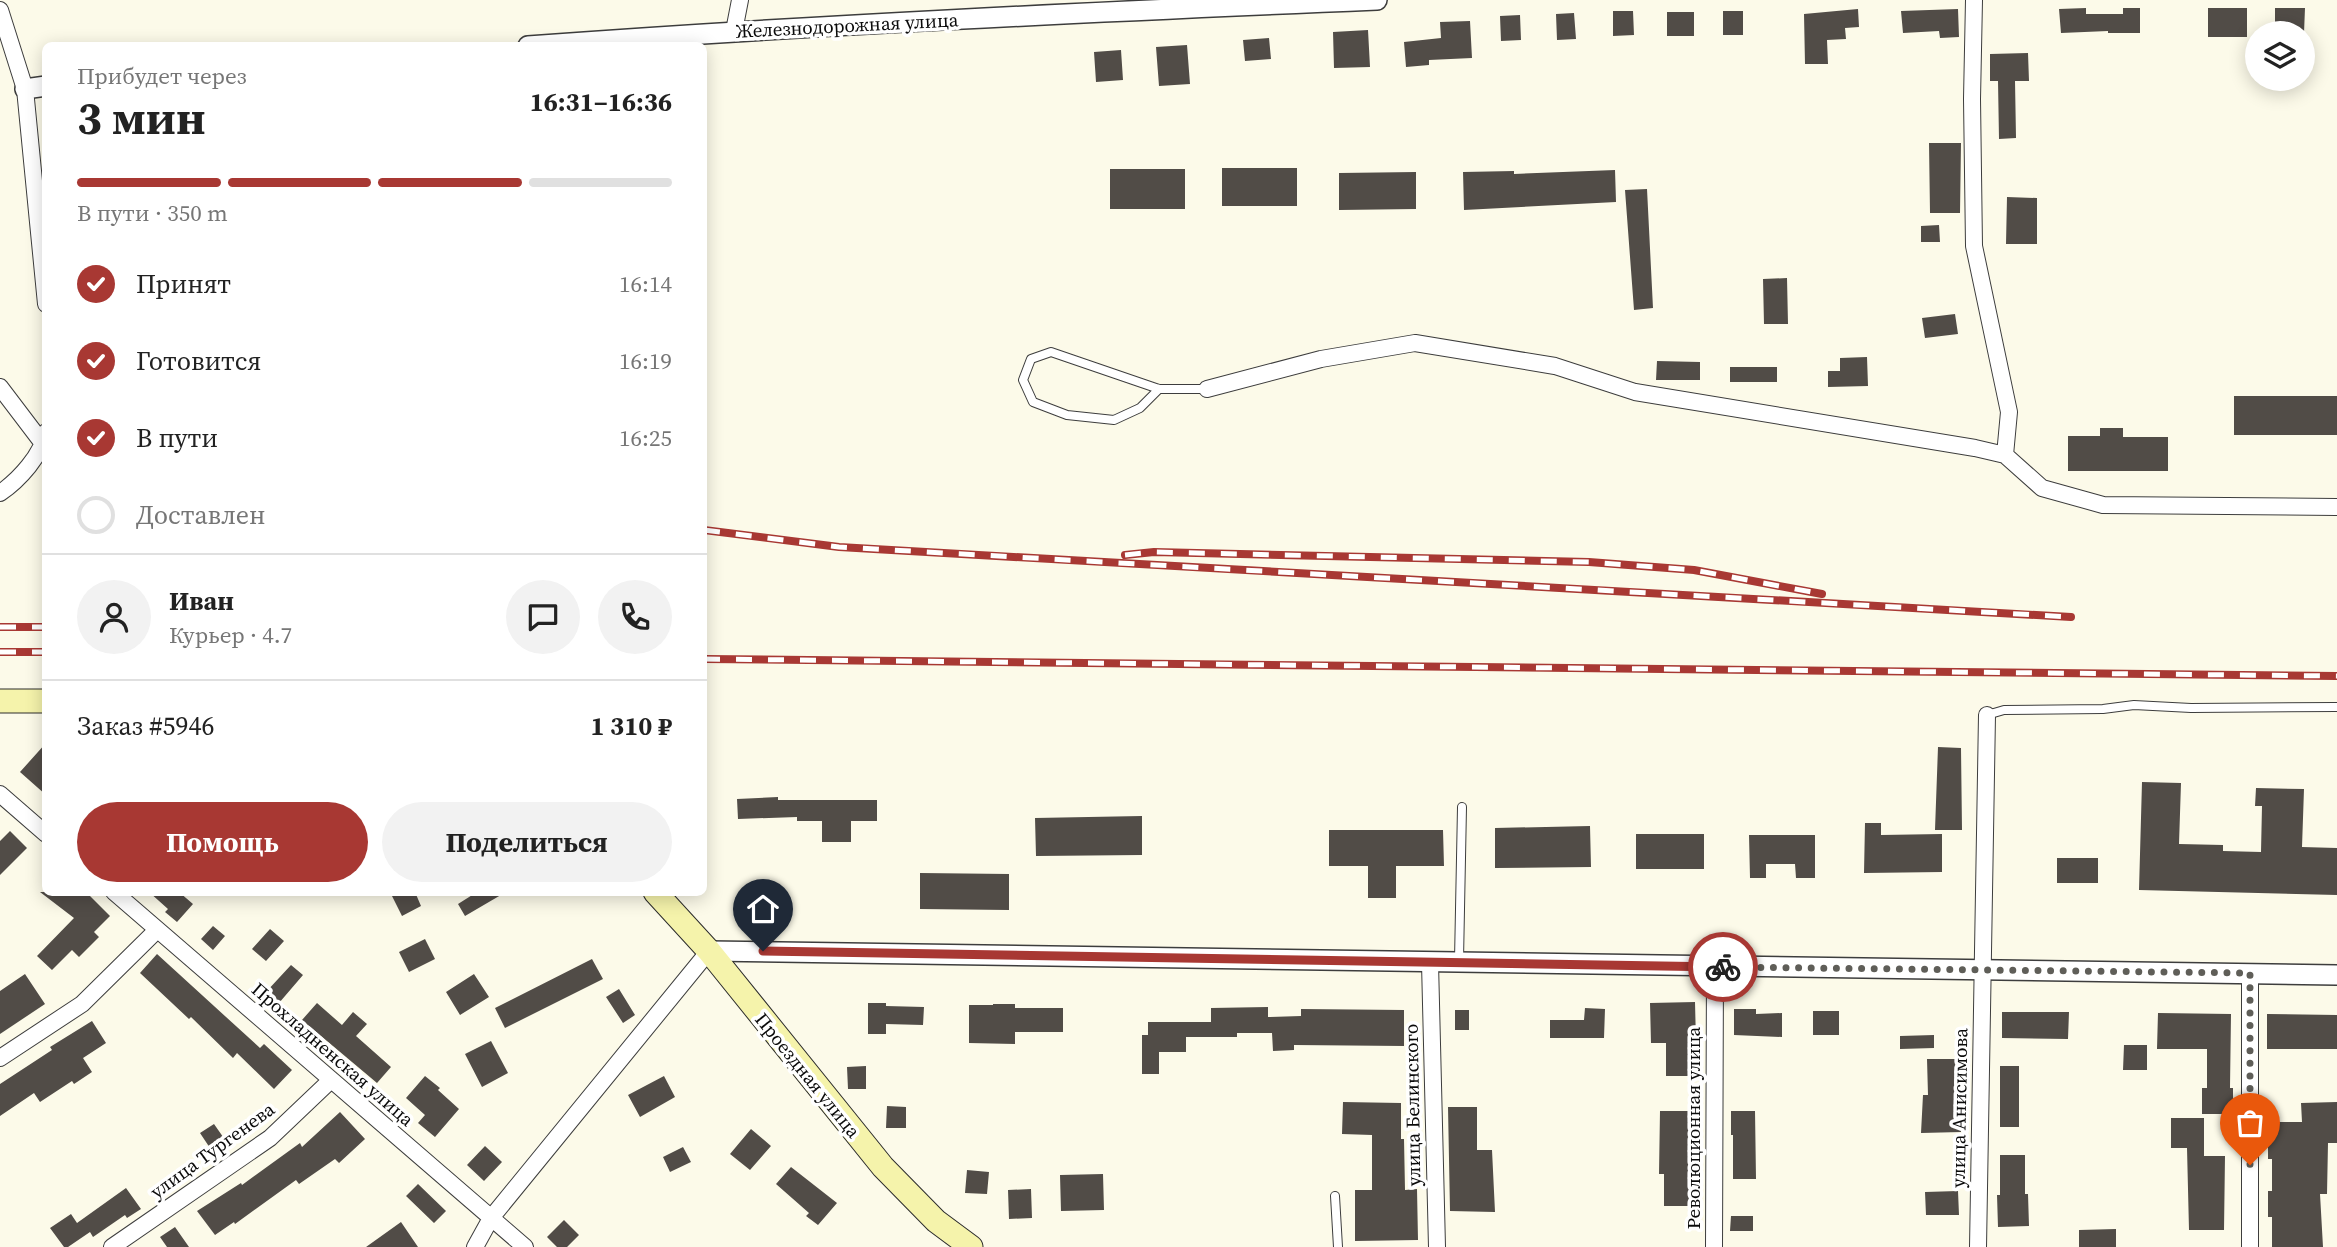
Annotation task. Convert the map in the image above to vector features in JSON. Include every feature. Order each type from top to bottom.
[{"type":"main road","points":[[0,701],[42,701]]},
{"type":"main road","name":"Проездная улица","points":[[659,896],[709,951],[883,1167],[936,1222],[971,1247]]},
{"type":"street","points":[[734,31],[740,0]]},
{"type":"street","name":"Железнодорожная улица","points":[[583,42],[977,18],[1377,0]]},
{"type":"street","points":[[1974,0],[1974,246],[2009,412],[2005,455]]},
{"type":"street","points":[[0,10],[25,89],[42,263]]},
{"type":"street","points":[[25,89],[42,87]]},
{"type":"street","points":[[1207,389],[1321,359],[1415,343],[1555,366],[1635,392],[2005,455],[2042,488],[2103,505],[2337,507]]},
{"type":"street","points":[[0,387],[42,435]]},
{"type":"street","points":[[0,493],[19,476],[42,442]]},
{"type":"street","name":"улица Анисимова","points":[[1979,1247],[1981,970],[1987,715]]},
{"type":"street","points":[[0,794],[42,831]]},
{"type":"street","name":"Прохладненская улица","points":[[119,896],[525,1247]]},
{"type":"street","points":[[0,1058],[82,1004],[157,930]]},
{"type":"street","points":[[475,1247],[491,1218],[709,951],[2337,975]]},
{"type":"street","name":"улица Белинского","points":[[1430,962],[1437,1247]]},
{"type":"street","name":"Революционная улица","points":[[1714,1247],[1715,967]]},
{"type":"street","points":[[2250,973],[2250,1247]]},
{"type":"street","name":"улица Тургенева","points":[[113,1247],[270,1138],[331,1080]]},
{"type":"lane","points":[[1159,389],[1140,408],[1114,420],[1067,415],[1033,402],[1023,380],[1031,359],[1051,352],[1159,389],[1207,389]]},
{"type":"lane","points":[[1987,715],[2004,710],[2103,709],[2134,705],[2191,708],[2337,707]]},
{"type":"lane","points":[[1459,963],[1462,807]]},
{"type":"lane","points":[[1335,1196],[1338,1247]]},
{"type":"building","points":[[2086,8],[2086,14],[2123,14],[2123,8],[2140,8],[2140,33],[2061,33],[2059,9]]},
{"type":"building","points":[[2208,8],[2247,8],[2245,37],[2208,37]]},
{"type":"building","points":[[2275,8],[2305,8],[2304,21],[2275,21]]},
{"type":"building","points":[[1858,9],[1859,27],[1845,28],[1846,39],[1827,40],[1828,64],[1805,64],[1804,14]]},
{"type":"building","points":[[1958,9],[1959,37],[1940,38],[1939,31],[1903,33],[1901,11]]},
{"type":"building","points":[[1613,11],[1633,11],[1634,35],[1613,36]]},
{"type":"building","points":[[1723,11],[1743,11],[1743,35],[1723,35]]},
{"type":"building","points":[[1667,12],[1694,12],[1694,36],[1667,36]]},
{"type":"building","points":[[1574,13],[1576,39],[1557,40],[1556,14]]},
{"type":"building","points":[[1520,15],[1521,40],[1501,41],[1500,16]]},
{"type":"building","points":[[1470,21],[1472,58],[1429,60],[1429,65],[1406,67],[1404,42],[1441,38],[1440,22]]},
{"type":"building","points":[[1368,30],[1370,67],[1334,68],[1333,32]]},
{"type":"building","points":[[1269,38],[1271,59],[1245,61],[1243,40]]},
{"type":"building","points":[[1187,45],[1190,84],[1159,86],[1156,47]]},
{"type":"building","points":[[1121,50],[1123,80],[1096,82],[1094,52]]},
{"type":"building","points":[[2028,53],[2029,81],[2015,81],[2016,138],[1999,139],[1998,81],[1990,81],[1990,54]]},
{"type":"building","points":[[1929,143],[1961,143],[1960,213],[1930,213]]},
{"type":"building","points":[[1222,168],[1297,168],[1297,206],[1222,206]]},
{"type":"building","points":[[1110,169],[1185,169],[1185,209],[1110,209]]},
{"type":"building","points":[[1615,170],[1616,202],[1464,210],[1463,172],[1514,171],[1514,174]]},
{"type":"building","points":[[1416,172],[1416,209],[1339,210],[1339,173]]},
{"type":"building","points":[[1647,189],[1653,308],[1634,310],[1625,190]]},
{"type":"building","points":[[2007,197],[2037,198],[2037,244],[2006,244]]},
{"type":"building","points":[[1939,225],[1940,242],[1921,242],[1921,226]]},
{"type":"building","points":[[1787,278],[1788,324],[1764,324],[1763,279]]},
{"type":"building","points":[[1955,314],[1958,334],[1925,338],[1922,318]]},
{"type":"building","points":[[1867,357],[1868,386],[1828,387],[1828,371],[1840,371],[1840,358]]},
{"type":"building","points":[[1657,361],[1700,362],[1700,380],[1656,380]]},
{"type":"building","points":[[1730,367],[1777,367],[1777,382],[1730,382]]},
{"type":"building","points":[[2234,396],[2337,396],[2337,435],[2234,435]]},
{"type":"building","points":[[2100,428],[2123,428],[2123,437],[2168,437],[2168,471],[2068,471],[2068,436],[2100,436]]},
{"type":"building","points":[[42,747],[42,791],[20,772]]},
{"type":"building","points":[[1938,747],[1961,748],[1962,830],[1935,830]]},
{"type":"building","points":[[2142,782],[2181,783],[2179,844],[2223,845],[2223,851],[2261,852],[2262,806],[2255,806],[2256,788],[2304,789],[2302,847],[2337,848],[2337,895],[2139,890]]},
{"type":"building","points":[[778,797],[778,800],[877,800],[877,821],[851,821],[851,842],[822,842],[822,821],[797,821],[797,817],[738,819],[737,799]]},
{"type":"building","points":[[1142,816],[1142,855],[1036,856],[1035,818]]},
{"type":"building","points":[[1865,823],[1881,823],[1881,835],[1942,834],[1942,872],[1864,873]]},
{"type":"building","points":[[1590,826],[1591,867],[1495,868],[1495,828]]},
{"type":"building","points":[[1329,830],[1443,830],[1444,866],[1396,866],[1396,898],[1368,898],[1368,866],[1329,866]]},
{"type":"building","points":[[10,831],[27,848],[0,875],[0,841]]},
{"type":"building","points":[[1636,834],[1704,834],[1704,869],[1636,869]]},
{"type":"building","points":[[1749,835],[1815,835],[1815,878],[1796,878],[1795,864],[1766,864],[1766,878],[1750,878]]},
{"type":"building","points":[[2057,858],[2098,858],[2098,883],[2057,883]]},
{"type":"building","points":[[920,873],[1009,874],[1009,910],[920,909]]},
{"type":"building","points":[[45,896],[90,896],[110,916],[94,932],[99,937],[79,957],[72,950],[52,970],[37,956],[74,918]]},
{"type":"building","points":[[153,896],[184,896],[193,904],[177,922],[165,912],[168,909]]},
{"type":"building","points":[[392,896],[417,896],[421,906],[402,916]]},
{"type":"building","points":[[471,896],[499,896],[465,916],[458,904]]},
{"type":"building","points":[[213,926],[225,936],[213,950],[201,939]]},
{"type":"building","points":[[270,929],[284,941],[266,961],[252,949]]},
{"type":"building","points":[[425,939],[435,959],[409,972],[399,952]]},
{"type":"building","points":[[157,954],[260,1048],[264,1044],[292,1070],[274,1089],[237,1053],[233,1058],[140,973]]},
{"type":"building","points":[[592,959],[603,979],[505,1028],[495,1008]]},
{"type":"building","points":[[291,965],[303,975],[279,1003],[266,992]]},
{"type":"building","points":[[25,974],[45,1004],[0,1034],[0,991]]},
{"type":"building","points":[[474,974],[489,997],[460,1015],[446,992]]},
{"type":"building","points":[[619,989],[635,1015],[623,1023],[606,997]]},
{"type":"building","points":[[1695,1002],[1696,1042],[1691,1042],[1692,1076],[1666,1076],[1666,1043],[1651,1043],[1650,1003]]},
{"type":"building","points":[[317,1003],[342,1025],[353,1012],[367,1024],[356,1036],[391,1067],[377,1083],[302,1020]]},
{"type":"building","points":[[868,1003],[924,1007],[923,1025],[886,1024],[886,1034],[868,1034]]},
{"type":"building","points":[[1015,1004],[1015,1008],[1063,1008],[1063,1032],[1015,1032],[1015,1044],[969,1043],[969,1005]]},
{"type":"building","points":[[1268,1007],[1268,1017],[1301,1016],[1301,1009],[1404,1010],[1404,1046],[1294,1045],[1294,1050],[1273,1051],[1272,1033],[1237,1033],[1237,1037],[1186,1037],[1186,1052],[1159,1052],[1159,1074],[1142,1074],[1142,1035],[1148,1035],[1148,1022],[1211,1022],[1211,1008]]},
{"type":"building","points":[[1585,1008],[1605,1009],[1604,1038],[1550,1038],[1550,1020],[1584,1020]]},
{"type":"building","points":[[1734,1009],[1756,1009],[1756,1014],[1782,1013],[1782,1037],[1734,1035]]},
{"type":"building","points":[[1455,1010],[1469,1010],[1469,1030],[1455,1030]]},
{"type":"building","points":[[1813,1011],[1839,1011],[1839,1035],[1813,1035]]},
{"type":"building","points":[[2002,1012],[2069,1012],[2068,1039],[2002,1038]]},
{"type":"building","points":[[2158,1013],[2231,1014],[2230,1088],[2233,1088],[2233,1114],[2202,1114],[2202,1088],[2207,1088],[2207,1049],[2157,1049]]},
{"type":"building","points":[[2267,1014],[2337,1015],[2337,1049],[2267,1049]]},
{"type":"building","points":[[92,1021],[106,1043],[83,1058],[92,1072],[74,1084],[72,1081],[40,1102],[34,1093],[0,1116],[0,1084],[52,1050],[50,1047]]},
{"type":"building","points":[[1934,1035],[1934,1048],[1900,1049],[1900,1036]]},
{"type":"building","points":[[491,1041],[508,1073],[482,1087],[465,1054]]},
{"type":"building","points":[[2124,1045],[2147,1045],[2147,1070],[2123,1070]]},
{"type":"building","points":[[1927,1059],[1955,1059],[1957,1117],[1961,1117],[1961,1132],[1921,1133],[1923,1095],[1928,1095]]},
{"type":"building","points":[[866,1066],[866,1089],[848,1089],[847,1067]]},
{"type":"building","points":[[2000,1066],[2019,1066],[2019,1127],[2000,1127]]},
{"type":"building","points":[[425,1076],[459,1109],[435,1137],[418,1123],[425,1115],[406,1098]]},
{"type":"building","points":[[664,1076],[675,1097],[640,1117],[628,1095]]},
{"type":"building","points":[[1343,1102],[1401,1103],[1405,1190],[1417,1189],[1418,1240],[1355,1241],[1355,1190],[1372,1190],[1372,1135],[1342,1134]]},
{"type":"building","points":[[2337,1102],[2337,1143],[2328,1143],[2327,1194],[2320,1194],[2323,1247],[2272,1247],[2272,1217],[2268,1217],[2268,1191],[2272,1191],[2272,1159],[2268,1159],[2268,1122],[2302,1122],[2301,1103]]},
{"type":"building","points":[[887,1106],[906,1107],[906,1128],[886,1128]]},
{"type":"building","points":[[1448,1107],[1477,1107],[1477,1150],[1492,1150],[1495,1212],[1450,1211]]},
{"type":"building","points":[[1660,1111],[1691,1111],[1694,1174],[1691,1174],[1691,1206],[1664,1206],[1664,1174],[1659,1174]]},
{"type":"building","points":[[1731,1111],[1755,1111],[1756,1179],[1733,1179]]},
{"type":"building","points":[[340,1112],[365,1139],[339,1163],[335,1159],[299,1184],[296,1180],[235,1224],[234,1222],[215,1235],[197,1211],[241,1183],[242,1185],[300,1143],[302,1147]]},
{"type":"building","points":[[2171,1118],[2204,1118],[2204,1156],[2225,1156],[2224,1230],[2189,1230],[2187,1148],[2171,1148]]},
{"type":"building","points":[[214,1124],[228,1144],[214,1154],[200,1133]]},
{"type":"building","points":[[751,1129],[771,1146],[750,1170],[730,1154]]},
{"type":"building","points":[[485,1146],[502,1162],[484,1181],[467,1165]]},
{"type":"building","points":[[683,1147],[691,1162],[670,1172],[663,1157]]},
{"type":"building","points":[[2000,1155],[2025,1155],[2025,1194],[2028,1194],[2029,1226],[1998,1227]]},
{"type":"building","points":[[791,1167],[837,1203],[818,1225],[806,1216],[809,1213],[776,1184]]},
{"type":"building","points":[[967,1170],[989,1172],[987,1194],[965,1193]]},
{"type":"building","points":[[1103,1174],[1104,1210],[1061,1211],[1060,1175]]},
{"type":"building","points":[[418,1184],[446,1211],[434,1223],[406,1196]]},
{"type":"building","points":[[126,1188],[141,1209],[127,1218],[125,1215],[93,1237],[90,1232],[64,1247],[50,1228],[71,1214],[77,1223]]},
{"type":"building","points":[[1031,1189],[1032,1218],[1009,1219],[1008,1190]]},
{"type":"building","points":[[1958,1191],[1959,1215],[1926,1215],[1925,1192]]},
{"type":"building","points":[[1731,1216],[1753,1216],[1753,1231],[1730,1231]]},
{"type":"building","points":[[564,1220],[579,1235],[567,1247],[557,1247],[547,1237]]},
{"type":"building","points":[[401,1222],[418,1247],[366,1247]]},
{"type":"building","points":[[175,1227],[189,1247],[167,1247],[160,1237]]},
{"type":"building","points":[[2116,1229],[2116,1247],[2079,1247],[2079,1230]]},
{"type":"railway","points":[[707,530],[839,547],[2071,617]]},
{"type":"railway","points":[[1125,555],[1154,552],[1589,562],[1694,570],[1822,594]]},
{"type":"railway","points":[[0,627],[42,627]]},
{"type":"railway","points":[[0,652],[42,652]]},
{"type":"railway","points":[[707,659],[2337,676]]},
{"type":"way so far","points":[[1723,967],[2250,973],[2250,1165]]},
{"type":"route","points":[[763,951],[1723,967]]}]
